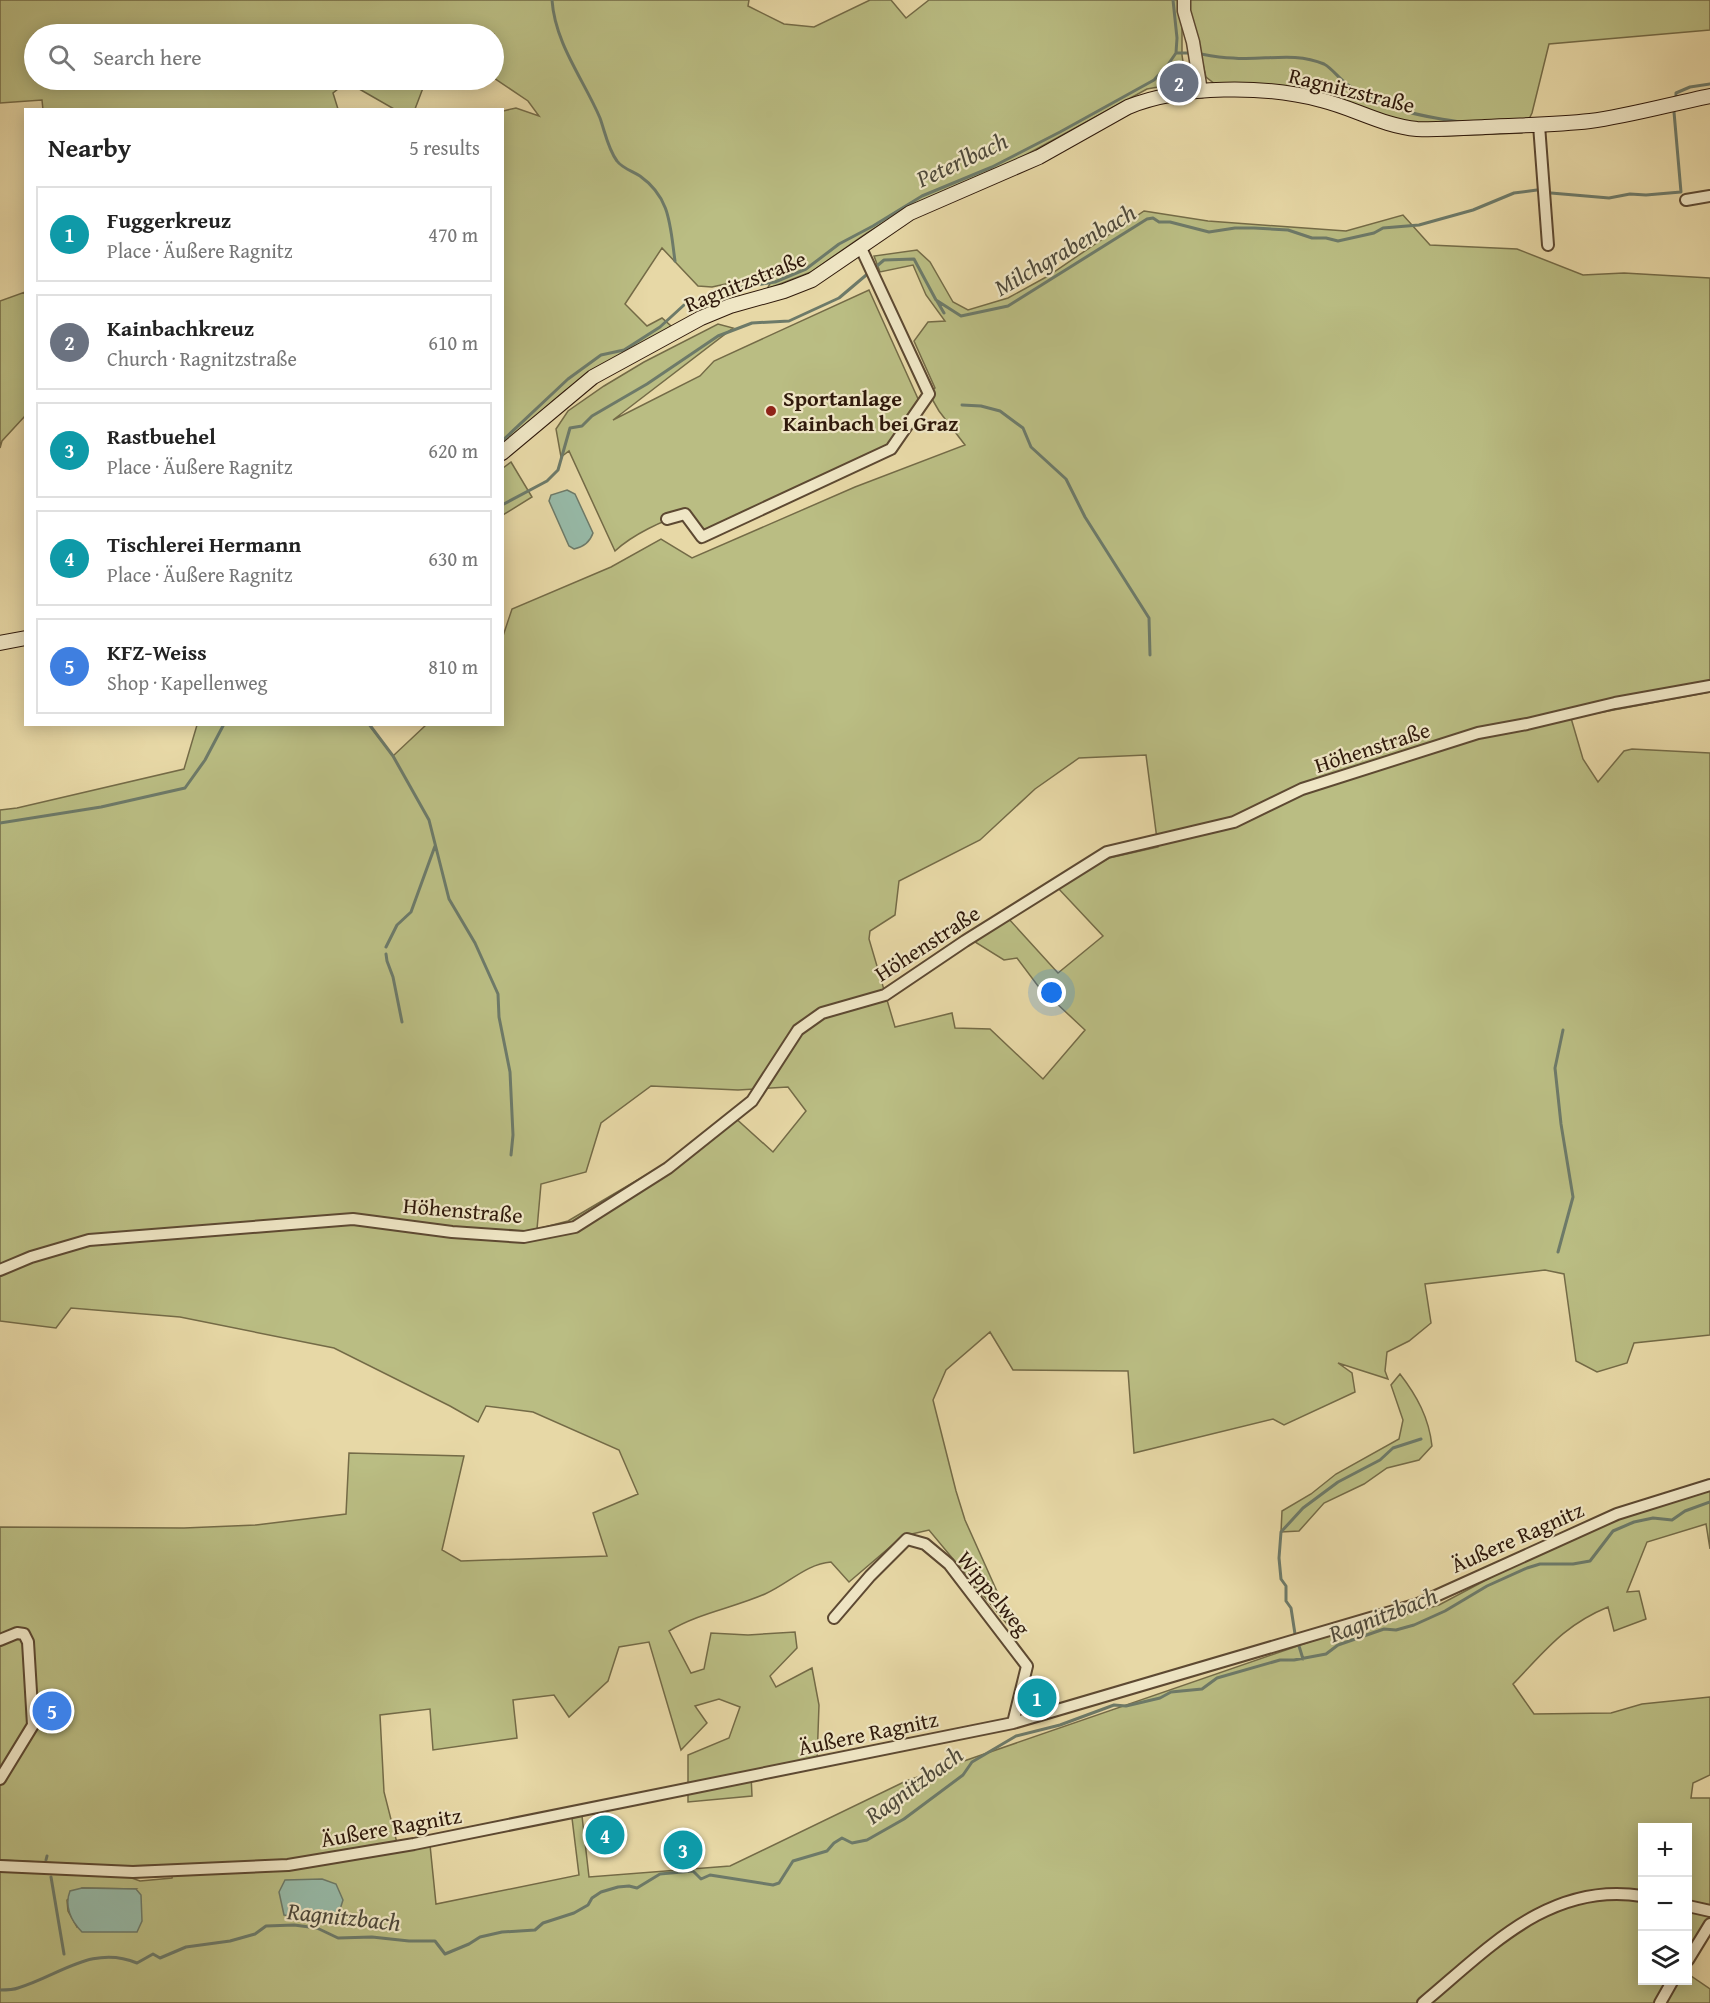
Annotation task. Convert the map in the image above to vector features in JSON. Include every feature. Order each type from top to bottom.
[{"type":"main road","name":"Ragnitzstraße","points":[[504,451],[593,377],[674,332],[730,306],[784,291],[812,280],[910,213],[1040,157],[1128,107],[1156,98],[1201,91],[1278,92],[1322,100],[1388,123],[1416,129],[1592,121],[1710,96]]},
{"type":"main road","points":[[0,643],[24,638]]},
{"type":"street","points":[[1184,0],[1184,11],[1193,42],[1201,91]]},
{"type":"street","points":[[1539,125],[1548,245]]},
{"type":"street","points":[[1686,200],[1710,196]]},
{"type":"street","points":[[667,519],[685,514],[702,537],[891,449],[929,394],[860,246]]},
{"type":"street","name":"Höhenstraße","points":[[0,1270],[31,1257],[89,1240],[353,1219],[452,1232],[524,1237],[575,1227],[668,1168],[752,1101],[798,1030],[822,1013],[885,995],[1107,852],[1234,822],[1302,789],[1478,733],[1615,703],[1710,686]]},
{"type":"street","name":"Äußere Ragnitz","points":[[0,1866],[133,1872],[288,1865],[414,1844],[1013,1724],[1418,1604],[1617,1514],[1710,1485]]},
{"type":"street","name":"Wippelweg","points":[[834,1618],[870,1576],[907,1539],[925,1544],[949,1564],[1027,1665],[1013,1724]]},
{"type":"street","points":[[0,1640],[17,1633],[24,1634],[28,1642],[33,1725],[0,1779]]},
{"type":"street","points":[[1423,2003],[1499,1938],[1523,1921],[1559,1905],[1592,1895],[1622,1893],[1638,1895]]},
{"type":"street","points":[[1692,1907],[1710,1911]]},
{"type":"street","points":[[1692,1953],[1710,1924]]},
{"type":"street","points":[[1660,2003],[1670,1985]]},
{"type":"green space","points":[[0,0],[749,0],[748,6],[784,24],[814,27],[870,0],[891,0],[906,18],[929,0],[1182,0],[1182,55],[1186,82],[1147,89],[1016,160],[914,204],[811,272],[767,289],[776,273],[712,287],[698,286],[662,248],[625,304],[647,326],[662,318],[671,326],[587,375],[554,400],[504,446],[504,111],[516,108],[539,116],[528,101],[504,85],[504,24],[24,24],[24,90],[337,90],[333,93],[338,108],[43,108],[42,100],[0,103]]},
{"type":"green space","points":[[1187,0],[1710,0],[1710,30],[1549,44],[1532,113],[1522,133],[1444,136],[1392,119],[1215,84],[1206,77]]},
{"type":"green space","points":[[361,90],[422,90],[415,108],[392,108]]},
{"type":"green space","points":[[1144,211],[1208,221],[1346,231],[1403,215],[1430,245],[1517,249],[1583,275],[1624,273],[1710,278],[1710,692],[1571,718],[1583,759],[1598,782],[1624,751],[1632,749],[1710,753],[1710,1335],[1634,1343],[1627,1363],[1597,1372],[1576,1361],[1564,1274],[1545,1270],[1425,1284],[1431,1323],[1409,1341],[1387,1352],[1385,1371],[1388,1379],[1338,1363],[1352,1373],[1355,1392],[1284,1425],[1273,1419],[1134,1453],[1128,1371],[1013,1370],[990,1332],[946,1370],[933,1400],[965,1520],[1017,1636],[929,1530],[903,1536],[849,1582],[831,1562],[813,1566],[765,1594],[692,1620],[669,1631],[691,1673],[704,1669],[711,1633],[748,1635],[795,1632],[797,1648],[770,1676],[776,1687],[812,1668],[819,1705],[817,1761],[751,1775],[752,1796],[688,1802],[688,1755],[729,1738],[740,1707],[719,1699],[695,1706],[707,1723],[681,1750],[649,1642],[619,1647],[608,1681],[569,1717],[554,1695],[513,1700],[517,1738],[433,1750],[430,1709],[380,1715],[384,1792],[399,1851],[430,1845],[436,1904],[579,1875],[572,1818],[582,1816],[589,1877],[730,1866],[906,1781],[1315,1640],[1439,1605],[1628,1505],[1710,1480],[1710,1549],[1706,1524],[1647,1542],[1627,1592],[1639,1591],[1646,1619],[1614,1631],[1608,1607],[1593,1614],[1556,1640],[1513,1684],[1534,1714],[1611,1713],[1642,1704],[1710,1697],[1710,1775],[1693,1783],[1691,1798],[1710,1798],[1710,1933],[1692,1963],[1692,1823],[1638,1823],[1638,1985],[1692,1985],[1692,1977],[1710,1989],[1710,2003],[1421,2003],[1419,2001],[1416,2003],[0,2003],[0,1866],[66,1869],[72,1875],[129,1877],[140,1881],[172,1878],[174,1865],[119,1866],[0,1860],[0,1527],[184,1528],[256,1525],[346,1514],[349,1453],[464,1456],[442,1550],[461,1561],[607,1556],[593,1513],[638,1494],[619,1450],[533,1412],[486,1406],[478,1422],[334,1348],[180,1317],[71,1308],[56,1328],[0,1321],[0,810],[184,769],[197,726],[370,726],[393,756],[425,726],[504,726],[504,633],[512,609],[611,567],[661,539],[692,558],[855,487],[965,445],[939,411],[928,392],[935,388],[914,341],[928,322],[945,321],[926,295],[913,265],[880,272],[874,256],[917,250],[930,262],[953,302],[968,310],[1008,298],[1048,276]],"holes":[[[1146,755],[1158,847],[1109,858],[1057,887],[1103,936],[1058,973],[1008,918],[975,942],[1004,960],[1017,958],[1038,986],[1085,1030],[1043,1079],[990,1029],[955,1028],[952,1013],[895,1027],[869,939],[870,931],[895,915],[899,881],[980,840],[1035,789],[1079,758]],[[651,1086],[738,1090],[788,1087],[806,1111],[773,1152],[733,1116],[680,1155],[568,1221],[537,1229],[541,1184],[586,1172],[601,1123]],[[82,1888],[136,1889],[77,1927],[68,1911],[67,1900]]]},
{"type":"green space","name":"Sportanlage Kainbach bei Graz","points":[[869,290],[919,401],[896,442],[702,537],[685,514],[648,529],[615,551],[569,451],[561,457],[556,429],[568,411],[644,362],[718,324],[733,328],[613,420],[700,376],[714,361]]},
{"type":"green space","points":[[24,292],[24,417],[2,441],[0,448],[0,301]]},
{"type":"green space","points":[[511,462],[532,497],[504,514],[504,467]]},
{"type":"green space","points":[[1400,1374],[1421,1408],[1432,1446],[1419,1460],[1387,1468],[1364,1484],[1324,1503],[1299,1531],[1281,1532],[1282,1511],[1311,1494],[1336,1474],[1399,1439],[1403,1420],[1391,1385]]},
{"type":"green space","points":[[1028,1689],[1042,1701],[1041,1709],[1026,1714],[1024,1711]]},
{"type":"shaded area","points":[[567,490],[575,494],[593,533],[586,544],[574,549],[569,546],[549,501],[551,495]]},
{"type":"shaded area","points":[[322,1879],[336,1884],[343,1900],[336,1922],[284,1915],[279,1892],[285,1880]]},
{"type":"shaded area","points":[[82,1888],[136,1889],[141,1895],[142,1921],[137,1932],[82,1932],[68,1908],[68,1897],[70,1891]]},
{"type":"waterway","points":[[552,0],[554,16],[564,47],[600,118],[614,156],[622,166],[640,176],[650,185],[663,203],[670,225],[675,261]]},
{"type":"waterway","name":"Peterlbach","points":[[702,297],[775,282],[806,269],[839,244],[922,196],[992,167],[1154,80],[1176,53],[1177,38],[1173,0]]},
{"type":"waterway","points":[[1176,53],[1189,53]]},
{"type":"waterway","points":[[1201,54],[1244,59],[1290,57],[1313,60],[1327,66],[1348,85],[1361,93],[1388,106],[1460,122]]},
{"type":"waterway","name":"Milchgrabenbach","points":[[1676,96],[1676,93],[1690,87],[1710,84]]},
{"type":"waterway","name":"Milchgrabenbach","points":[[1551,193],[1609,198],[1630,194],[1681,192],[1674,112]]},
{"type":"waterway","name":"Milchgrabenbach","points":[[504,504],[547,481],[558,470],[570,428],[582,426],[592,416],[647,384],[718,336],[752,323],[789,321],[839,298],[884,260],[914,259],[936,300],[961,316],[1008,306],[1147,219],[1153,218],[1159,222],[1170,222],[1209,232],[1235,228],[1288,230],[1312,238],[1338,241],[1374,233],[1383,228],[1419,225],[1473,210],[1514,193],[1537,190]]},
{"type":"waterway","name":"Milchgrabenbach","points":[[937,301],[944,313]]},
{"type":"waterway","name":"Peterlbach","points":[[504,439],[568,379],[601,355],[624,350],[660,327],[684,305]]},
{"type":"waterway","points":[[962,405],[981,406],[1000,411],[1023,428],[1031,447],[1066,479],[1085,517],[1149,618],[1150,655]]},
{"type":"waterway","name":"Milchgrabenbach","points":[[0,823],[101,807],[185,788],[205,760],[223,726]]},
{"type":"waterway","points":[[370,726],[393,756],[429,820],[449,899],[475,943],[498,994],[499,1017],[510,1072],[513,1135],[511,1155]]},
{"type":"waterway","points":[[386,947],[397,925],[411,912],[435,846]]},
{"type":"waterway","points":[[386,954],[402,1022]]},
{"type":"waterway","points":[[1558,1252],[1573,1197],[1555,1068],[1563,1030]]},
{"type":"waterway","points":[[1295,1634],[1291,1608],[1286,1601],[1286,1586],[1281,1579],[1279,1558],[1281,1532],[1303,1508],[1338,1482],[1380,1460],[1393,1448],[1421,1439]]},
{"type":"waterway","name":"Ragnitzbach","points":[[0,1990],[12,1990],[33,1983],[90,1959],[121,1958],[137,1963],[153,1954],[160,1958],[186,1947],[230,1941],[255,1934],[266,1926],[294,1925],[317,1928],[338,1938],[372,1937],[435,1941],[445,1954],[480,1937],[502,1932],[535,1930],[543,1923],[574,1913],[588,1905],[592,1898],[601,1892],[618,1887],[637,1888],[660,1874],[693,1871],[701,1879],[710,1875],[773,1885],[779,1883],[793,1861],[827,1851],[842,1838],[852,1843],[867,1840],[904,1819],[963,1775],[972,1762],[1016,1736],[1060,1725],[1114,1705],[1126,1706],[1160,1698],[1171,1692],[1202,1689],[1217,1678],[1280,1660],[1294,1660],[1326,1654],[1338,1645],[1384,1629],[1396,1630],[1414,1625],[1445,1611],[1487,1586],[1527,1568],[1540,1564],[1573,1564],[1590,1561],[1613,1531],[1634,1522],[1653,1518],[1672,1520],[1685,1511],[1710,1502]]},
{"type":"waterway","points":[[1299,1646],[1303,1659]]},
{"type":"waterway","points":[[46,1860],[47,1856]]},
{"type":"waterway","points":[[51,1877],[64,1954]]},
{"type":"place","name":"Kainbachkreuz","points":[[1179,83]]},
{"type":"place","name":"Sportanlage Kainbach bei Graz","points":[[771,411]]},
{"type":"place","name":"Fuggerkreuz","points":[[1037,1698]]},
{"type":"place","name":"KFZ-Weiss","points":[[52,1711]]},
{"type":"place","name":"Tischlerei Hermann","points":[[605,1835]]},
{"type":"place","name":"Rastbuehel","points":[[683,1850]]}]
